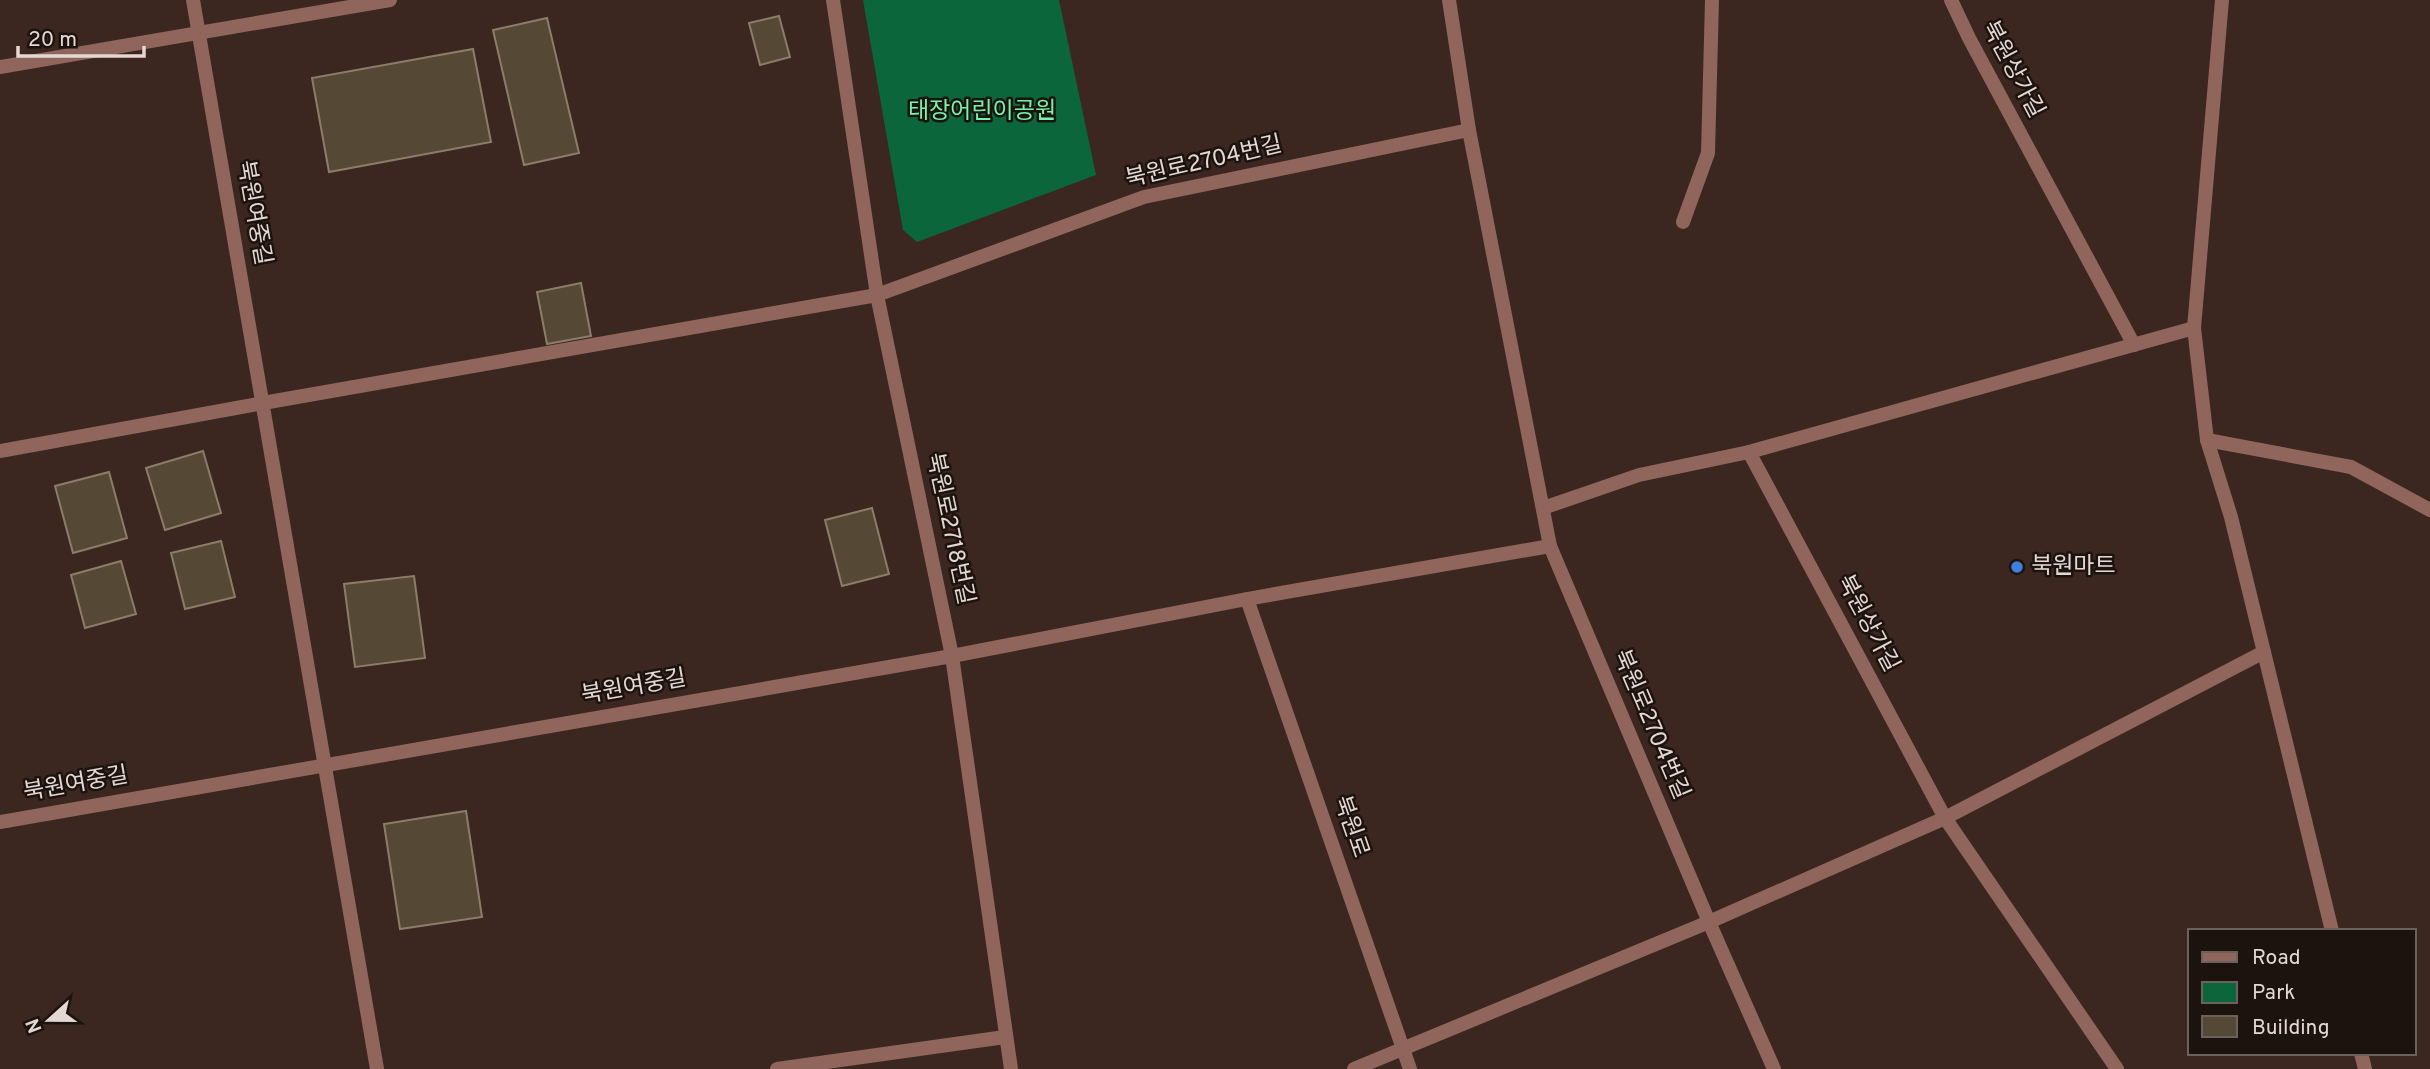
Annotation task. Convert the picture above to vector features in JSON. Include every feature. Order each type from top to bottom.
[{"type":"street","name":"북원여중길","points":[[193,0],[377,1069]]},
{"type":"street","points":[[0,67],[390,0]]},
{"type":"street","name":"북원로2718번길","points":[[833,0],[877,295],[951,656],[1010,1069]]},
{"type":"street","name":"북원로2704번길","points":[[1449,0],[1469,130],[1550,546],[1774,1069]]},
{"type":"street","points":[[1683,222],[1708,153],[1712,0]]},
{"type":"street","name":"북원상가길","points":[[1951,0],[1975,50],[2134,345]]},
{"type":"street","points":[[2222,0],[2194,328],[2207,440],[2231,517],[2332,929]]},
{"type":"street","name":"북원로2704번길","points":[[877,295],[1144,197],[1469,130]]},
{"type":"street","points":[[0,451],[877,295]]},
{"type":"street","points":[[1543,508],[1639,475],[1749,452],[2194,328]]},
{"type":"street","points":[[2207,440],[2351,467],[2430,510]]},
{"type":"street","name":"북원상가길","points":[[1749,452],[1945,818],[2117,1069]]},
{"type":"street","points":[[951,656],[1247,599],[1550,546]]},
{"type":"street","name":"북원로","points":[[1247,599],[1410,1069]]},
{"type":"street","points":[[1354,1069],[1709,922],[1945,818],[2264,652]]},
{"type":"street","name":"북원여중길","points":[[0,822],[951,656]]},
{"type":"street","points":[[777,1069],[1005,1037]]},
{"type":"green space","name":"태장어린이공원","points":[[863,0],[1059,0],[1096,175],[917,242],[903,230]]},
{"type":"building","points":[[779,16],[790,57],[760,65],[749,23]]},
{"type":"building","points":[[547,18],[579,153],[524,165],[493,30]]},
{"type":"building","points":[[473,49],[491,142],[329,172],[312,78]]},
{"type":"building","points":[[581,283],[591,336],[547,344],[537,292]]},
{"type":"building","points":[[203,451],[221,513],[165,530],[146,468]]},
{"type":"building","points":[[109,472],[127,538],[73,553],[55,486]]},
{"type":"building","points":[[872,508],[889,574],[842,586],[825,520]]},
{"type":"building","points":[[221,541],[235,597],[185,609],[171,553]]},
{"type":"building","points":[[121,561],[136,614],[85,628],[71,575]]},
{"type":"building","points":[[414,576],[425,658],[355,667],[344,584]]},
{"type":"building","points":[[466,811],[482,917],[400,929],[384,824]]},
{"type":"place","name":"북원마트","points":[[2017,567]]}]
